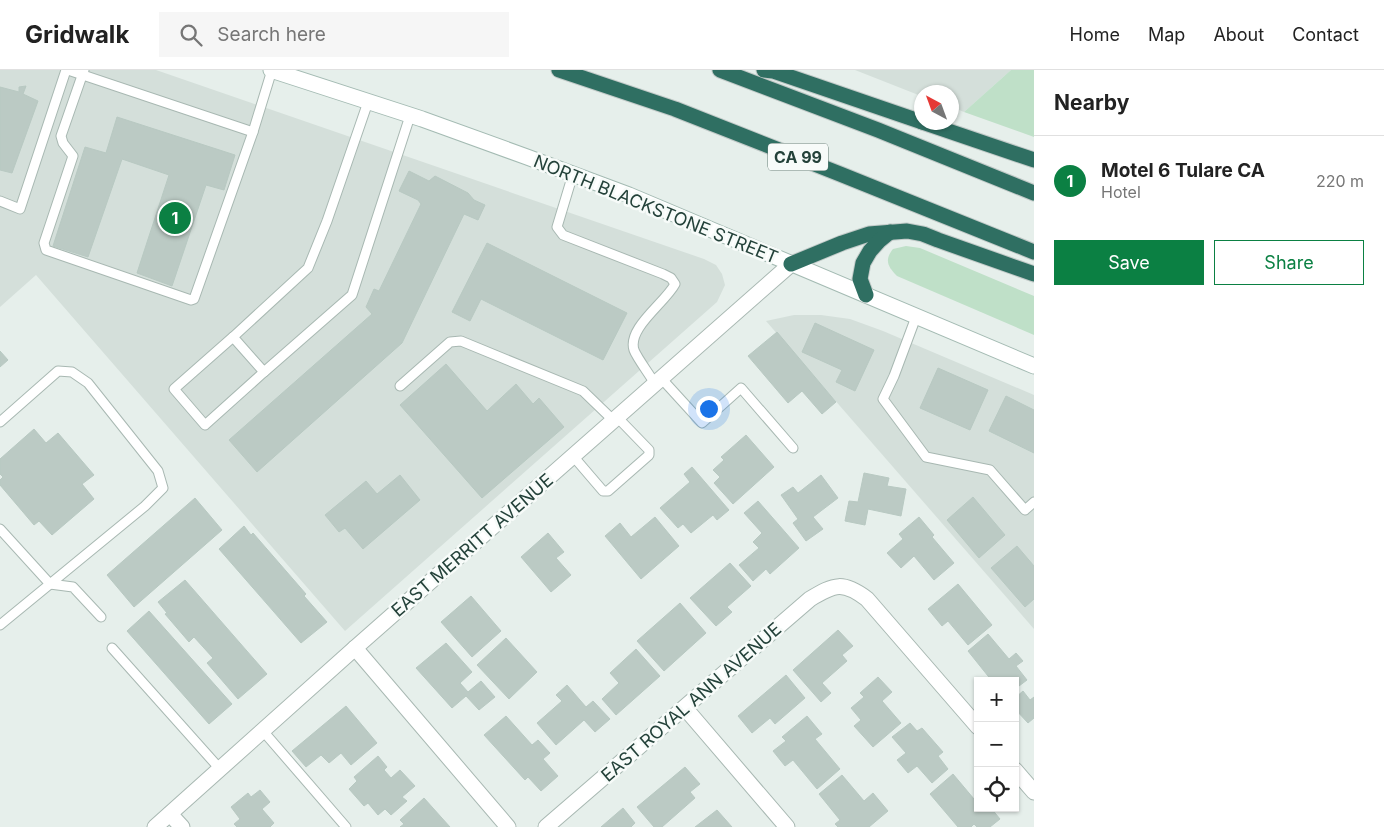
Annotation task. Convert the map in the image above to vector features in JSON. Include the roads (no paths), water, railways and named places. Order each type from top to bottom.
[{"type":"highway","name":"CA 99","points":[[560,70],[675,109],[1034,252]]},
{"type":"highway","points":[[720,70],[878,130],[1034,193]]},
{"type":"highway","points":[[764,70],[773,71],[914,119]]},
{"type":"highway","points":[[946,130],[1034,160]]},
{"type":"highway","points":[[790,264],[869,234],[907,231],[923,234],[1034,274]]},
{"type":"highway","points":[[866,295],[860,279],[863,263],[870,251],[890,232]]},
{"type":"street","name":"NORTH BLACKSTONE STREET","points":[[271,70],[410,116],[628,195],[1034,366]]},
{"type":"street","name":"EAST MERRITT AVENUE","points":[[155,827],[790,264]]},
{"type":"street","name":"EAST ROYAL ANN AVENUE","points":[[546,827],[810,598],[826,589],[841,586],[855,590],[867,599],[974,722]]},
{"type":"street","points":[[355,648],[508,827]]},
{"type":"street","points":[[685,708],[787,827]]},
{"type":"street","points":[[1019,775],[1034,792]]},
{"type":"street","points":[[170,814],[182,827]]},
{"type":"lane","points":[[0,201],[20,209],[67,70],[83,72],[252,132]]},
{"type":"lane","points":[[83,72],[61,136],[63,143],[73,156],[44,243],[44,248],[192,300],[196,297],[271,70]]},
{"type":"lane","points":[[368,102],[327,221],[308,268],[174,389],[206,424],[352,295],[410,116]]},
{"type":"lane","points":[[573,174],[557,228],[563,235],[663,274],[671,278],[675,284],[671,292],[640,326],[634,338],[634,349],[658,381],[702,423],[742,388],[793,448]]},
{"type":"lane","points":[[916,317],[884,399],[926,457],[990,470],[1025,510],[1034,502]]},
{"type":"lane","points":[[233,337],[264,372]]},
{"type":"lane","points":[[400,386],[450,342],[461,341],[582,391],[649,450],[649,455],[608,492],[603,491],[573,456]]},
{"type":"lane","points":[[0,422],[58,371],[72,372],[88,383],[158,471],[163,488],[145,506],[0,625]]},
{"type":"lane","points":[[0,529],[50,584],[73,587],[101,617]]},
{"type":"lane","points":[[112,648],[220,769]]},
{"type":"lane","points":[[263,730],[346,827]]},
{"type":"place","name":"Motel 6 Tulare CA","points":[[175,218]]}]
